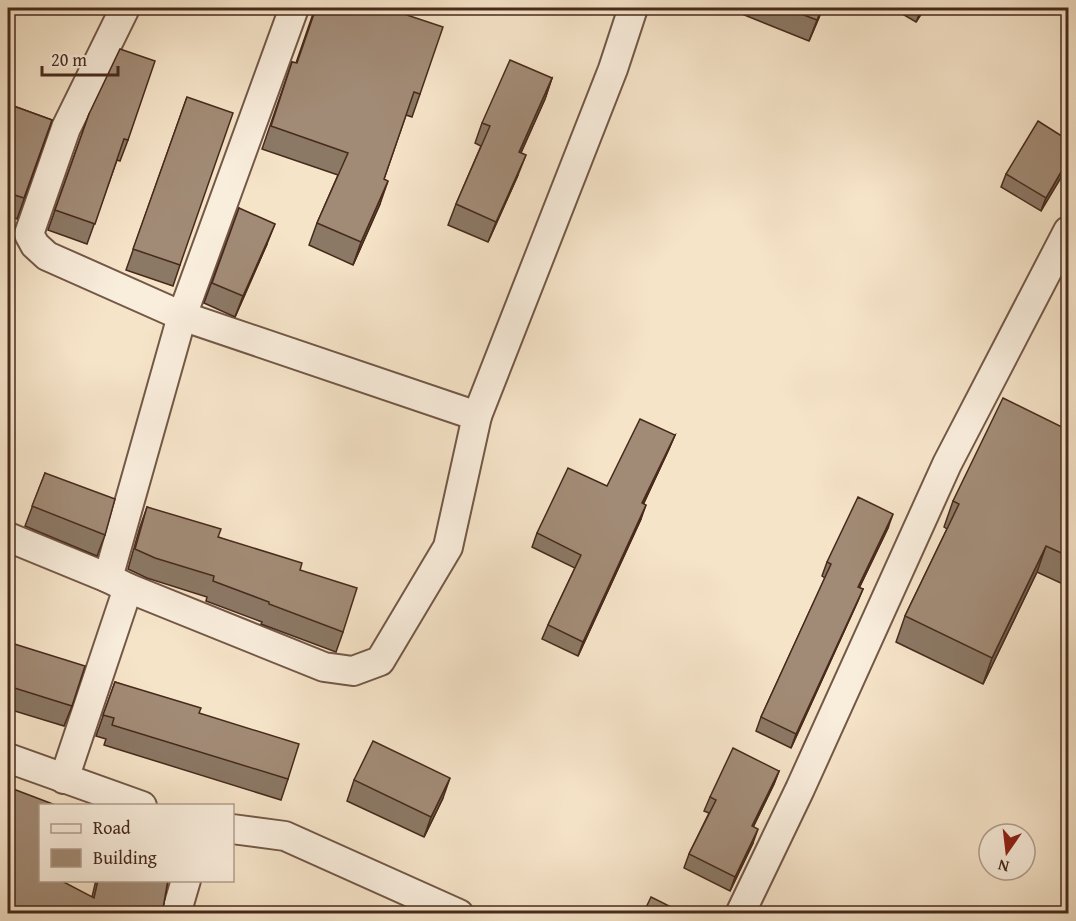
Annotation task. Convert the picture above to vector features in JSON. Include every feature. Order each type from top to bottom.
[{"type":"street","points":[[125,8],[66,128],[29,234],[34,246],[46,256],[182,316],[477,416]]},
{"type":"street","points":[[64,779],[118,583],[182,316],[294,8]]},
{"type":"street","points":[[8,537],[324,666],[353,671],[380,661],[448,547],[477,416],[613,69],[633,8]]},
{"type":"street","points":[[740,914],[800,789],[947,464],[1068,231]]},
{"type":"street","points":[[8,758],[136,804]]},
{"type":"street","points":[[234,829],[285,836],[459,914]]},
{"type":"street","points":[[176,914],[185,882]]},
{"type":"building","points":[[316,8],[386,8],[443,27],[420,94],[414,92],[384,179],[388,181],[361,242],[317,223],[348,153],[271,126],[292,62],[297,63]]},
{"type":"building","points":[[785,8],[822,8],[817,20]]},
{"type":"building","points":[[120,49],[155,61],[128,140],[124,139],[95,224],[55,210],[89,114]]},
{"type":"building","points":[[510,60],[552,78],[519,152],[526,155],[496,222],[456,204],[490,126],[482,123]]},
{"type":"building","points":[[187,97],[233,113],[180,265],[133,249]]},
{"type":"building","points":[[8,104],[52,120],[24,198],[8,193]]},
{"type":"building","points":[[1038,121],[1068,140],[1068,160],[1046,198],[1006,174]]},
{"type":"building","points":[[239,208],[275,224],[243,296],[212,283]]},
{"type":"building","points":[[1003,398],[1068,430],[1068,556],[1046,546],[992,658],[905,616],[959,504],[953,501]]},
{"type":"building","points":[[640,419],[675,435],[642,503],[646,505],[583,642],[548,625],[581,555],[537,533],[568,468],[607,486]]},
{"type":"building","points":[[45,473],[115,499],[105,535],[32,506]]},
{"type":"building","points":[[858,497],[893,514],[858,587],[863,589],[796,734],[761,717],[831,564],[827,562]]},
{"type":"building","points":[[147,507],[221,529],[218,537],[302,563],[300,570],[357,588],[343,632],[213,581],[214,576],[155,558],[135,549]]},
{"type":"building","points":[[8,642],[85,666],[72,706],[8,686]]},
{"type":"building","points":[[115,682],[201,708],[199,713],[299,744],[288,779],[112,725],[114,718],[103,715]]},
{"type":"building","points":[[373,741],[450,778],[431,817],[354,780]]},
{"type":"building","points":[[733,748],[779,771],[752,826],[758,829],[735,877],[689,854],[716,800],[710,797]]},
{"type":"building","points":[[8,787],[53,804],[39,804],[39,882],[64,882],[94,898],[98,882],[168,882],[162,914],[59,914],[42,908],[40,914],[8,914]]},
{"type":"building","points":[[651,897],[685,914],[643,914]]}]
